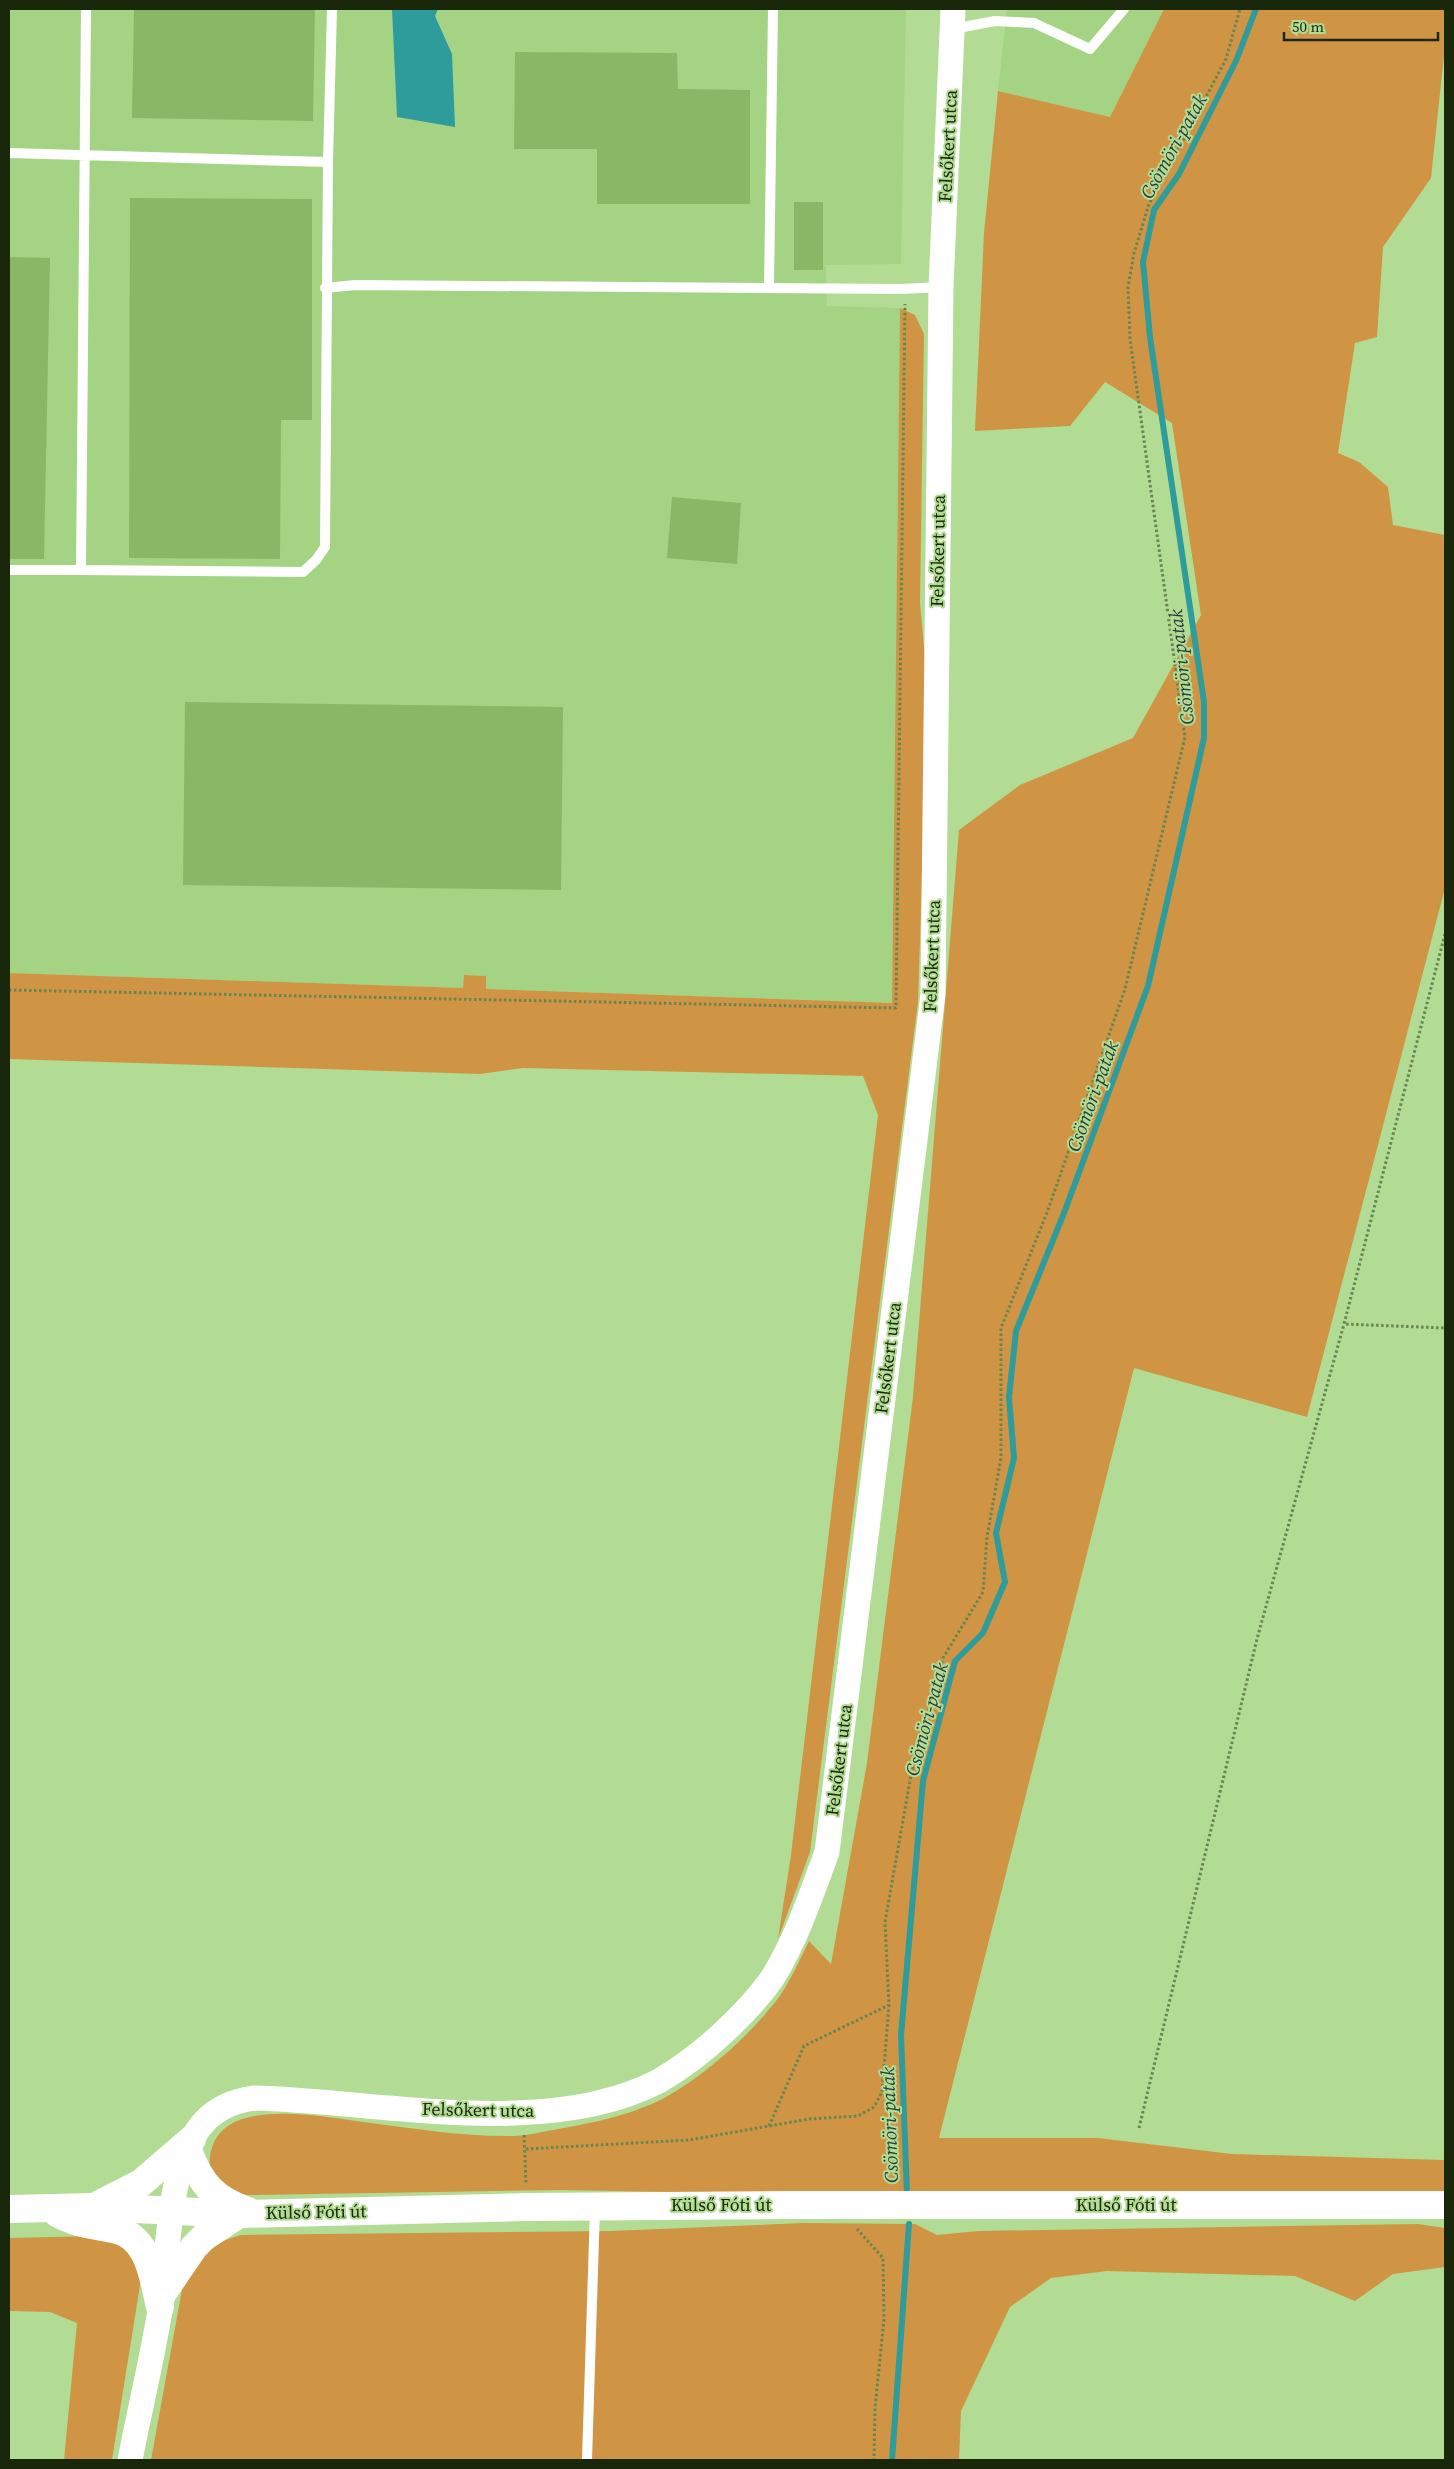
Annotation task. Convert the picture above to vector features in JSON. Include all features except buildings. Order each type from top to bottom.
[{"type":"main road","points":[[94,2207],[141,2183],[190,2145],[199,2176],[213,2193],[248,2214]]},
{"type":"main road","name":"Külső Fóti út","points":[[9,2209],[94,2207],[248,2214],[594,2206],[1442,2205]]},
{"type":"main road","points":[[47,2208],[84,2225],[112,2228],[132,2236],[139,2244],[148,2261],[161,2300]]},
{"type":"main road","points":[[161,2300],[194,2247],[204,2236],[248,2214]]},
{"type":"street","name":"Felsőkert utca","points":[[130,2460],[161,2300],[172,2212],[179,2176],[190,2145],[204,2122],[219,2109],[236,2102],[255,2098],[488,2114],[550,2111],[614,2098],[658,2081],[701,2054],[737,2020],[772,1978],[796,1936],[827,1852],[933,994],[941,287],[953,19]]},
{"type":"lane","points":[[80,570],[86,9]]},
{"type":"lane","points":[[9,570],[303,572],[316,560],[325,547],[326,288],[332,9]]},
{"type":"lane","points":[[769,287],[773,9]]},
{"type":"lane","points":[[953,19],[1034,23],[1090,49],[1124,9]]},
{"type":"lane","points":[[9,153],[328,162]]},
{"type":"lane","points":[[326,288],[355,285],[905,289],[941,287]]},
{"type":"lane","points":[[587,2460],[594,2206]]},
{"type":"path","points":[[526,2149],[689,2140],[809,2119],[858,2116],[874,2107],[882,2092],[889,2005],[885,1922],[911,1775],[943,1658],[983,1592],[987,1536],[1001,1458],[1001,1328],[1048,1210],[1125,989],[1186,737],[1130,339],[1128,287],[1134,253],[1149,204],[1226,59],[1240,9]]},
{"type":"path","points":[[9,990],[896,1008],[905,289]]},
{"type":"path","points":[[1139,2128],[1257,1640],[1344,1324],[1445,934]]},
{"type":"path","points":[[1344,1324],[1445,1328]]},
{"type":"path","points":[[768,2126],[804,2046],[889,2005]]},
{"type":"path","points":[[521,2112],[526,2149],[526,2207]]},
{"type":"path","points":[[852,2227],[860,2230],[883,2258],[884,2319],[875,2408],[874,2460]]},
{"type":"shaded area","points":[[9,9],[906,9],[901,264],[826,265],[827,306],[900,308],[892,1003],[486,989],[486,976],[465,975],[463,988],[9,973]]},
{"type":"shaded area","points":[[1007,9],[1164,9],[1110,118],[998,91]]},
{"type":"shaded area","points":[[1164,9],[1445,9],[1445,46],[1431,178],[1383,247],[1377,337],[1355,343],[1338,453],[1359,462],[1388,487],[1393,525],[1445,535],[1445,888],[1307,1417],[1134,1368],[939,2138],[1098,2138],[1232,2154],[1445,2160],[1445,2194],[940,2197],[562,2190],[247,2195],[231,2192],[210,2170],[210,2154],[215,2141],[224,2129],[237,2121],[252,2117],[268,2114],[303,2114],[442,2132],[514,2136],[593,2122],[652,2104],[697,2077],[742,2039],[779,1997],[809,1941],[831,1964],[867,1763],[913,1397],[959,830],[1020,785],[1133,738],[1201,615],[1172,423],[1105,382],[1070,426],[975,431],[984,233],[998,91],[1110,117]]},
{"type":"shaded area","points":[[900,308],[915,315],[924,334],[920,603],[928,690],[918,1002],[810,1852],[778,1939],[791,1855],[878,1115],[863,1076],[523,1068],[480,1074],[9,1059],[9,973],[463,988],[464,975],[486,976],[486,989],[892,1003]]},
{"type":"shaded area","points":[[804,2223],[915,2224],[937,2235],[978,2231],[1418,2224],[1445,2228],[1445,2267],[1393,2274],[1355,2301],[1295,2276],[1107,2271],[1051,2278],[1010,2307],[961,2411],[959,2460],[151,2460],[183,2284],[205,2251],[229,2239],[241,2235],[610,2231]]},
{"type":"shaded area","points":[[97,2236],[115,2241],[126,2249],[131,2255],[141,2279],[112,2460],[64,2460],[77,2323],[50,2312],[9,2311],[9,2238]]},
{"type":"water","points":[[392,9],[438,9],[435,16],[452,54],[455,127],[397,117]]},
{"type":"waterway","name":"Csömöri-patak","points":[[907,2195],[901,2035],[923,1781],[955,1661],[983,1633],[1005,1582],[996,1533],[1014,1458],[1009,1397],[1016,1331],[1064,1213],[1148,986],[1204,738],[1204,702],[1150,337],[1143,262],[1154,210],[1179,174],[1236,61],[1256,9]]},
{"type":"waterway","name":"Csömöri-patak","points":[[892,2460],[909,2224]]}]
